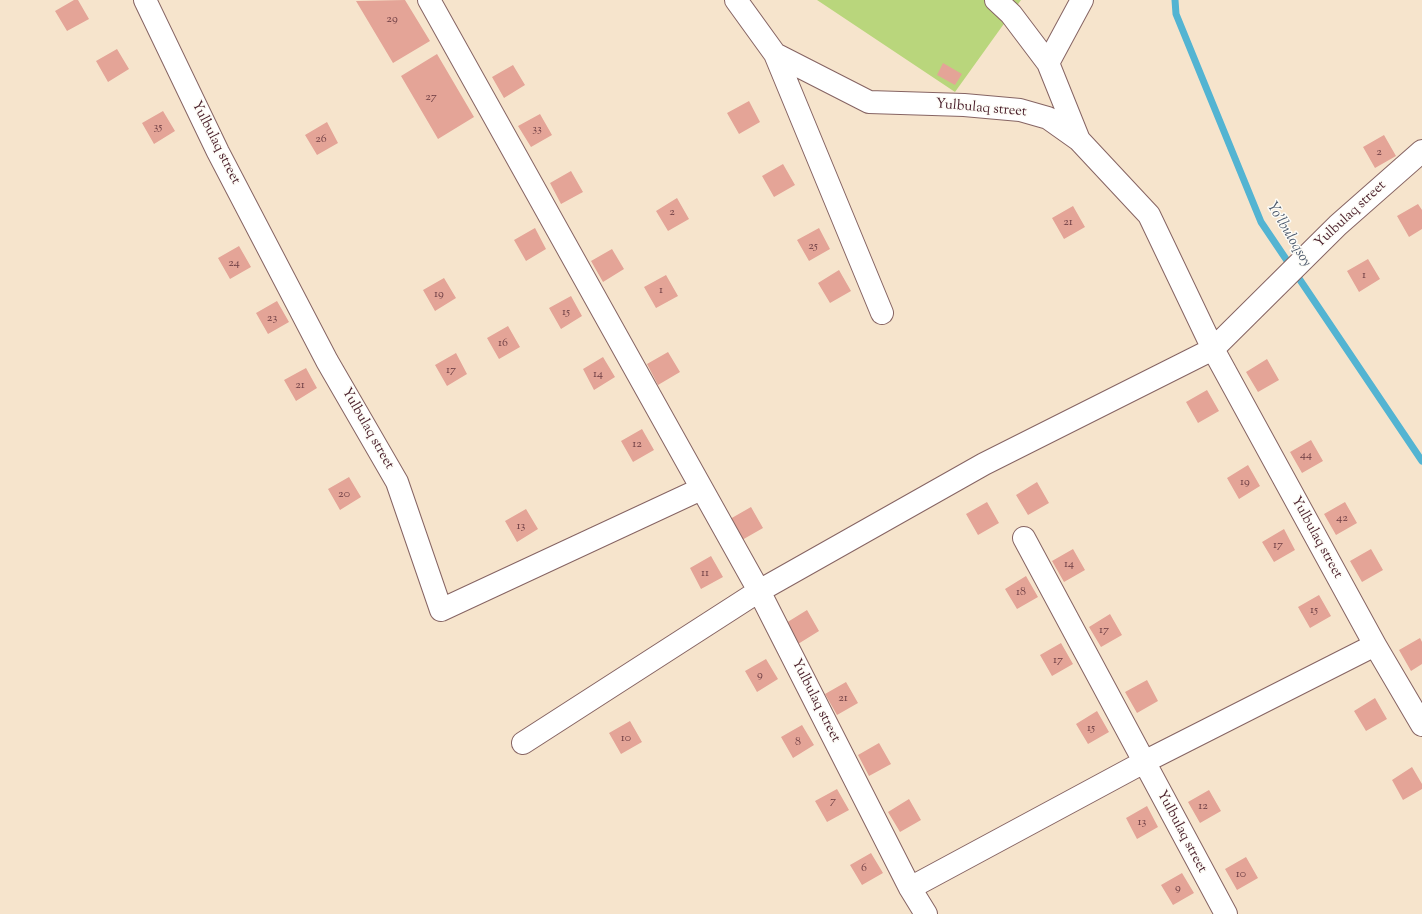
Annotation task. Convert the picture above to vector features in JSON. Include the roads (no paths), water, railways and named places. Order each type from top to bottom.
[{"type":"street","name":"Yulbulaq street","points":[[144,0],[218,152],[327,361],[397,482],[441,610],[701,489]]},
{"type":"street","name":"Yulbulaq street","points":[[429,0],[759,591],[910,888],[926,914]]},
{"type":"street","name":"Yulbulaq street","points":[[736,0],[775,54],[869,102],[964,105],[1020,110],[1048,118],[1079,140],[1148,215],[1213,349],[1375,645],[1422,725]]},
{"type":"street","points":[[996,0],[1011,14],[1048,63],[1079,140]]},
{"type":"street","points":[[1048,63],[1082,0]]},
{"type":"street","points":[[775,54],[882,313]]},
{"type":"street","name":"Yulbulaq street","points":[[1213,349],[1338,225],[1422,151]]},
{"type":"street","points":[[523,743],[759,591],[984,464],[1213,349]]},
{"type":"street","name":"Yulbulaq street","points":[[1024,538],[1226,914]]},
{"type":"street","points":[[910,888],[1144,762],[1375,645]]},
{"type":"waterway","name":"Yo'lbuloqsoy","points":[[1175,0],[1176,14],[1261,222],[1422,461]]}]
